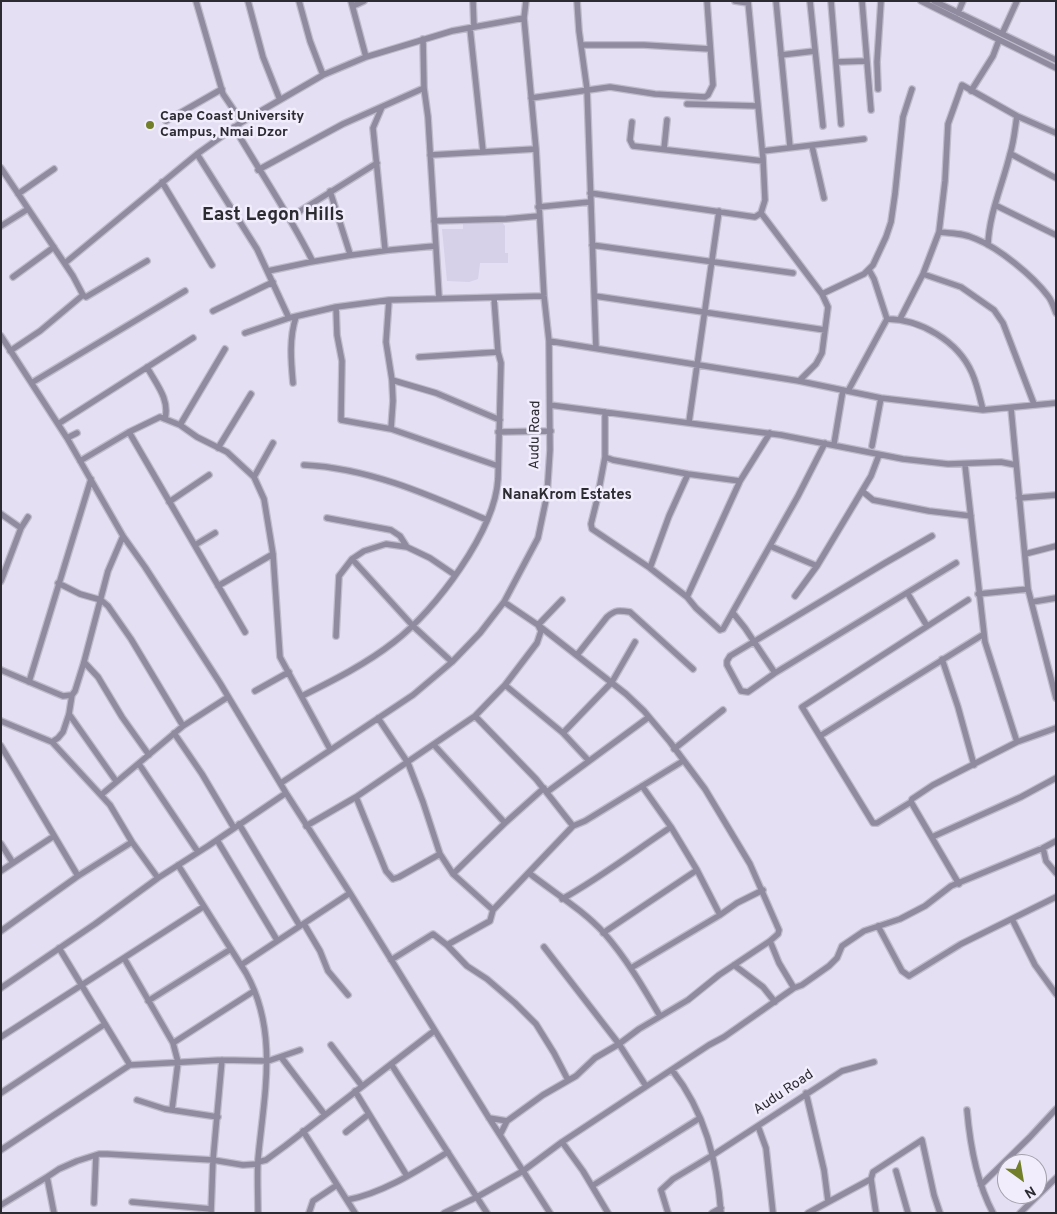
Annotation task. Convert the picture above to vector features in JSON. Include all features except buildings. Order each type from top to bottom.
[{"type":"street","points":[[196,1],[222,89],[242,122]]},
{"type":"street","points":[[248,1],[263,58],[280,100]]},
{"type":"street","points":[[299,1],[310,41],[323,74]]},
{"type":"street","points":[[364,1],[352,4],[366,57]]},
{"type":"street","points":[[473,1],[472,28],[483,151]]},
{"type":"street","name":"Audu Road","points":[[280,783],[413,695],[452,662],[480,633],[504,602],[538,538],[547,495],[551,431],[549,341],[544,296],[536,149],[524,18],[526,1]]},
{"type":"street","points":[[577,1],[587,90],[596,348]]},
{"type":"street","points":[[531,98],[610,86],[655,94],[705,97],[713,85],[707,1]]},
{"type":"street","points":[[590,193],[755,216],[761,213],[765,200],[763,151],[748,2],[735,1]]},
{"type":"street","points":[[776,1],[790,147]]},
{"type":"street","points":[[810,1],[823,126]]},
{"type":"street","points":[[831,1],[841,124]]},
{"type":"street","points":[[862,1],[871,110]]},
{"type":"street","points":[[878,89],[877,62],[881,1]]},
{"type":"street","points":[[921,1],[1056,68]]},
{"type":"street","points":[[934,1],[1056,60]]},
{"type":"street","points":[[958,13],[963,1]]},
{"type":"street","points":[[1002,34],[1017,1]]},
{"type":"street","points":[[64,263],[162,182],[234,127],[323,74],[366,57],[423,39],[452,31],[524,18]]},
{"type":"street","points":[[423,39],[424,88],[428,117],[439,297]]},
{"type":"street","points":[[971,91],[993,56],[999,40]]},
{"type":"street","points":[[581,45],[644,45],[710,49]]},
{"type":"street","points":[[781,55],[815,51]]},
{"type":"street","points":[[836,62],[866,61]]},
{"type":"street","points":[[900,319],[923,274],[939,232],[945,181],[948,124],[962,86],[1017,116],[1056,133]]},
{"type":"street","points":[[258,170],[343,124],[424,88]]},
{"type":"street","points":[[166,121],[222,89]]},
{"type":"street","points":[[822,294],[869,270],[886,237],[891,222],[900,132],[912,89]]},
{"type":"street","points":[[687,104],[758,106]]},
{"type":"street","points":[[382,106],[373,128],[386,250]]},
{"type":"street","points":[[988,245],[988,235],[1010,154],[1017,116]]},
{"type":"street","points":[[664,149],[667,120]]},
{"type":"street","points":[[632,122],[631,144],[633,146],[763,161]]},
{"type":"street","points":[[234,127],[312,260]]},
{"type":"street","points":[[763,151],[864,139]]},
{"type":"street","points":[[812,146],[824,198]]},
{"type":"street","points":[[430,155],[536,149]]},
{"type":"street","points":[[198,154],[257,249],[293,318],[291,360],[293,383]]},
{"type":"street","points":[[1010,154],[1056,178]]},
{"type":"street","points":[[289,218],[377,163]]},
{"type":"street","points":[[1,168],[54,247],[83,295]]},
{"type":"street","points":[[18,194],[54,169]]},
{"type":"street","points":[[162,182],[212,265]]},
{"type":"street","points":[[330,191],[350,254]]},
{"type":"street","points":[[538,207],[590,202]]},
{"type":"street","points":[[995,205],[1056,235]]},
{"type":"street","points":[[1,226],[28,210]]},
{"type":"street","points":[[689,422],[719,211]]},
{"type":"street","points":[[761,213],[822,294],[828,306],[822,353],[816,364],[799,381]]},
{"type":"street","points":[[434,221],[539,216]]},
{"type":"street","points":[[939,232],[968,236],[988,245],[1024,272],[1048,296],[1056,313]]},
{"type":"street","points":[[592,245],[793,273]]},
{"type":"street","points":[[268,271],[312,260],[350,254],[435,246]]},
{"type":"street","points":[[13,277],[54,247]]},
{"type":"street","points":[[10,351],[40,331],[83,295],[86,297],[146,261]]},
{"type":"street","points":[[869,270],[887,319]]},
{"type":"street","points":[[923,274],[961,286],[994,310],[1003,323],[1034,404]]},
{"type":"street","points":[[213,311],[273,282]]},
{"type":"street","points":[[32,382],[185,291]]},
{"type":"street","points":[[1048,296],[1056,294]]},
{"type":"street","points":[[245,333],[336,307],[389,300],[439,297],[494,298],[544,296]]},
{"type":"street","points":[[595,296],[825,330]]},
{"type":"street","points":[[302,696],[373,657],[413,626],[469,555],[487,520],[498,493],[501,363],[498,352],[494,298]]},
{"type":"street","points":[[389,300],[386,342],[392,380],[391,429]]},
{"type":"street","points":[[336,307],[337,335],[342,361],[341,420],[391,429],[498,466]]},
{"type":"street","points":[[887,319],[900,319],[921,326],[937,335],[957,351],[972,373],[983,410]]},
{"type":"street","points":[[834,444],[845,390],[887,319]]},
{"type":"street","points":[[1,336],[67,438],[123,536],[145,566],[228,697],[306,826],[550,1213]]},
{"type":"street","points":[[58,424],[193,338]]},
{"type":"street","points":[[549,341],[799,381],[881,398],[983,410],[1056,403]]},
{"type":"street","points":[[180,425],[225,349]]},
{"type":"street","points":[[419,356],[498,352]]},
{"type":"street","points":[[147,367],[167,403],[165,419]]},
{"type":"street","points":[[392,380],[436,393],[500,420]]},
{"type":"street","points":[[218,448],[251,394]]},
{"type":"street","points":[[872,446],[881,398]]},
{"type":"street","points":[[550,405],[770,433],[834,444],[879,455],[948,464],[965,465],[1001,462],[1016,465]]},
{"type":"street","points":[[1011,408],[1028,589],[1056,698]]},
{"type":"street","points":[[605,412],[605,457],[591,524],[592,529],[650,568],[688,597],[696,608],[718,629],[723,629],[733,613],[825,443]]},
{"type":"street","points":[[80,462],[156,418],[165,419],[180,425],[197,437],[230,454],[254,478],[264,499],[273,554],[280,657],[330,749]]},
{"type":"street","points":[[498,432],[551,431]]},
{"type":"street","points":[[129,432],[245,632]]},
{"type":"street","points":[[67,438],[77,433]]},
{"type":"street","points":[[688,597],[740,481],[770,433]]},
{"type":"street","points":[[254,478],[273,443]]},
{"type":"street","points":[[795,596],[817,566],[871,476],[879,455]]},
{"type":"street","points":[[605,457],[688,474],[740,481]]},
{"type":"street","points":[[304,465],[382,478],[487,520]]},
{"type":"street","points":[[965,465],[984,634],[988,654],[1017,742]]},
{"type":"street","points":[[650,568],[657,546],[688,474]]},
{"type":"street","points":[[169,502],[209,475]]},
{"type":"street","points":[[28,682],[91,479]]},
{"type":"street","points":[[862,491],[873,500],[928,511],[971,516]]},
{"type":"street","points":[[1019,498],[1056,495]]},
{"type":"street","points":[[1,514],[21,528]]},
{"type":"street","points":[[1,579],[21,528],[28,517]]},
{"type":"street","points":[[327,518],[391,530],[400,536],[407,547]]},
{"type":"street","points":[[195,545],[215,533]]},
{"type":"street","points":[[52,742],[63,732],[108,571],[123,536]]},
{"type":"street","points":[[932,536],[730,656],[727,665],[741,691],[748,692],[775,673],[956,564]]},
{"type":"street","points":[[336,636],[339,576],[352,559],[364,551],[386,544],[407,547],[430,558],[455,575]]},
{"type":"street","points":[[770,546],[817,566]]},
{"type":"street","points":[[1025,554],[1056,546]]},
{"type":"street","points":[[218,586],[273,554]]},
{"type":"street","points":[[352,559],[413,626],[452,662]]},
{"type":"street","points":[[58,583],[80,594],[100,600],[115,614],[183,726]]},
{"type":"street","points":[[978,594],[1028,589]]},
{"type":"street","points":[[908,594],[928,626]]},
{"type":"street","points":[[1032,602],[1056,598]]},
{"type":"street","points":[[538,625],[562,600]]},
{"type":"street","points":[[968,600],[802,707],[873,823],[877,823],[911,802],[914,797],[934,785],[1017,742],[1056,728]]},
{"type":"street","points":[[500,1135],[508,1122],[542,1095],[576,1076],[595,1058],[619,1044],[639,1028],[688,1000],[719,974],[770,941],[778,934],[779,930],[763,890],[725,820],[674,748],[649,717],[612,682],[538,625],[504,602]]},
{"type":"street","points":[[577,655],[607,616],[613,612],[622,611],[630,612],[694,669]]},
{"type":"street","points":[[733,613],[775,673]]},
{"type":"street","points":[[306,826],[356,797],[475,716],[505,685],[537,643],[541,632],[538,625]]},
{"type":"street","points":[[820,736],[984,634]]},
{"type":"street","points":[[563,733],[612,682],[635,642]]},
{"type":"street","points":[[942,659],[974,765]]},
{"type":"street","points":[[84,662],[98,677],[122,717],[149,755]]},
{"type":"street","points":[[1,670],[63,696],[72,696]]},
{"type":"street","points":[[255,691],[289,672]]},
{"type":"street","points":[[505,685],[563,733],[589,761]]},
{"type":"street","points":[[100,795],[183,726],[228,697]]},
{"type":"street","points":[[674,748],[723,710]]},
{"type":"street","points":[[69,714],[116,782]]},
{"type":"street","points":[[475,716],[546,790],[573,826]]},
{"type":"street","points":[[453,874],[505,823],[546,790],[649,717]]},
{"type":"street","points":[[378,718],[408,763],[440,854],[453,874],[493,910]]},
{"type":"street","points":[[1,721],[52,742],[110,805],[132,842],[158,878]]},
{"type":"street","points":[[174,733],[320,951],[328,971],[348,995]]},
{"type":"street","points":[[434,745],[505,823]]},
{"type":"street","points":[[1,746],[78,876]]},
{"type":"street","points":[[447,945],[490,921],[493,910],[573,826],[585,821],[683,761]]},
{"type":"street","points":[[139,764],[198,852]]},
{"type":"street","points":[[932,837],[1056,778]]},
{"type":"street","points":[[642,786],[671,827],[697,870],[720,915]]},
{"type":"street","points":[[1,988],[158,878],[286,793]]},
{"type":"street","points":[[356,797],[386,871],[393,879],[400,877],[440,854]]},
{"type":"street","points":[[911,802],[959,884]]},
{"type":"street","points":[[562,899],[596,881],[628,856],[671,827]]},
{"type":"street","points":[[1,871],[54,836]]},
{"type":"street","points":[[217,840],[277,940]]},
{"type":"street","points":[[444,1213],[477,1197],[522,1171],[646,1086],[724,1037],[794,988],[802,985],[828,966],[837,958],[842,946],[864,930],[900,919],[936,899],[946,889],[1056,841]]},
{"type":"street","points":[[1,931],[78,876],[132,842]]},
{"type":"street","points":[[1,844],[12,863]]},
{"type":"street","points":[[1043,848],[1046,861],[1056,873]]},
{"type":"street","points":[[178,865],[241,965],[254,991],[264,1018],[268,1061],[258,1162],[258,1213]]},
{"type":"street","points":[[603,932],[697,870]]},
{"type":"street","points":[[528,873],[603,932],[631,968],[660,1016]]},
{"type":"street","points":[[631,968],[737,903],[763,890]]},
{"type":"street","points":[[241,965],[350,893]]},
{"type":"street","points":[[878,926],[902,971],[909,976],[961,944],[1056,897]]},
{"type":"street","points":[[1,1037],[203,906]]},
{"type":"street","points":[[1012,919],[1035,965],[1056,994]]},
{"type":"street","points":[[390,960],[433,934],[447,945],[467,966],[487,979],[515,1003],[536,1024],[568,1080]]},
{"type":"street","points":[[770,941],[779,964],[794,988]]},
{"type":"street","points":[[544,947],[619,1044],[646,1086]]},
{"type":"street","points":[[60,948],[130,1065]]},
{"type":"street","points":[[148,1001],[230,949]]},
{"type":"street","points":[[124,958],[174,1043],[178,1062],[172,1110]]},
{"type":"street","points":[[734,965],[763,986],[775,1002]]},
{"type":"street","points":[[174,1043],[254,991]]},
{"type":"street","points":[[1,1093],[105,1024]]},
{"type":"street","points":[[1,1205],[48,1177],[59,1168],[96,1155],[213,1160],[243,1165],[258,1164],[258,1162],[272,1156],[434,1031]]},
{"type":"street","points":[[331,1045],[362,1086]]},
{"type":"street","points":[[1,1150],[130,1065],[222,1060],[268,1061],[300,1050]]},
{"type":"street","points":[[281,1057],[325,1115]]},
{"type":"street","points":[[132,1202],[211,1211],[213,1160],[222,1060]]},
{"type":"street","name":"Audu Road","points":[[668,1213],[661,1190],[673,1179],[842,1071],[874,1062]]},
{"type":"street","points":[[391,1064],[487,1213]]},
{"type":"street","points":[[672,1070],[687,1091],[709,1138],[721,1210],[712,1213]]},
{"type":"street","points":[[355,1092],[407,1176]]},
{"type":"street","points":[[806,1093],[824,1170],[828,1201]]},
{"type":"street","points":[[137,1100],[172,1110],[218,1117]]},
{"type":"street","points":[[981,1185],[1056,1109]]},
{"type":"street","points":[[967,1110],[974,1156],[981,1185],[993,1213]]},
{"type":"street","points":[[346,1132],[369,1114]]},
{"type":"street","points":[[489,1118],[508,1122]]},
{"type":"street","points":[[592,1186],[700,1118]]},
{"type":"street","points":[[758,1126],[766,1148],[773,1213]]},
{"type":"street","points":[[303,1131],[355,1213]]},
{"type":"street","points":[[876,1213],[871,1179],[873,1172],[922,1140],[934,1195],[940,1213]]},
{"type":"street","points":[[562,1142],[608,1213]]},
{"type":"street","points":[[347,1200],[366,1195],[407,1176],[448,1152]]},
{"type":"street","points":[[94,1204],[96,1155]]},
{"type":"street","points":[[896,1171],[908,1213]]},
{"type":"street","points":[[48,1177],[54,1213]]},
{"type":"street","points":[[1020,1213],[1056,1178]]},
{"type":"street","points":[[808,1213],[871,1179]]},
{"type":"street","points":[[309,1213],[313,1201],[337,1185]]},
{"type":"shaded area","points":[[501,221],[505,226],[505,253],[508,253],[508,263],[480,263],[478,279],[469,282],[447,281],[442,229],[463,229],[463,222]]},
{"type":"place","name":"Cape Coast University Campus, Nmai Dzor","points":[[150,125]]},
{"type":"district","name":"East Legon Hills","points":[[273,216]]},
{"type":"district","name":"NanaKrom Estates","points":[[567,496]]}]
